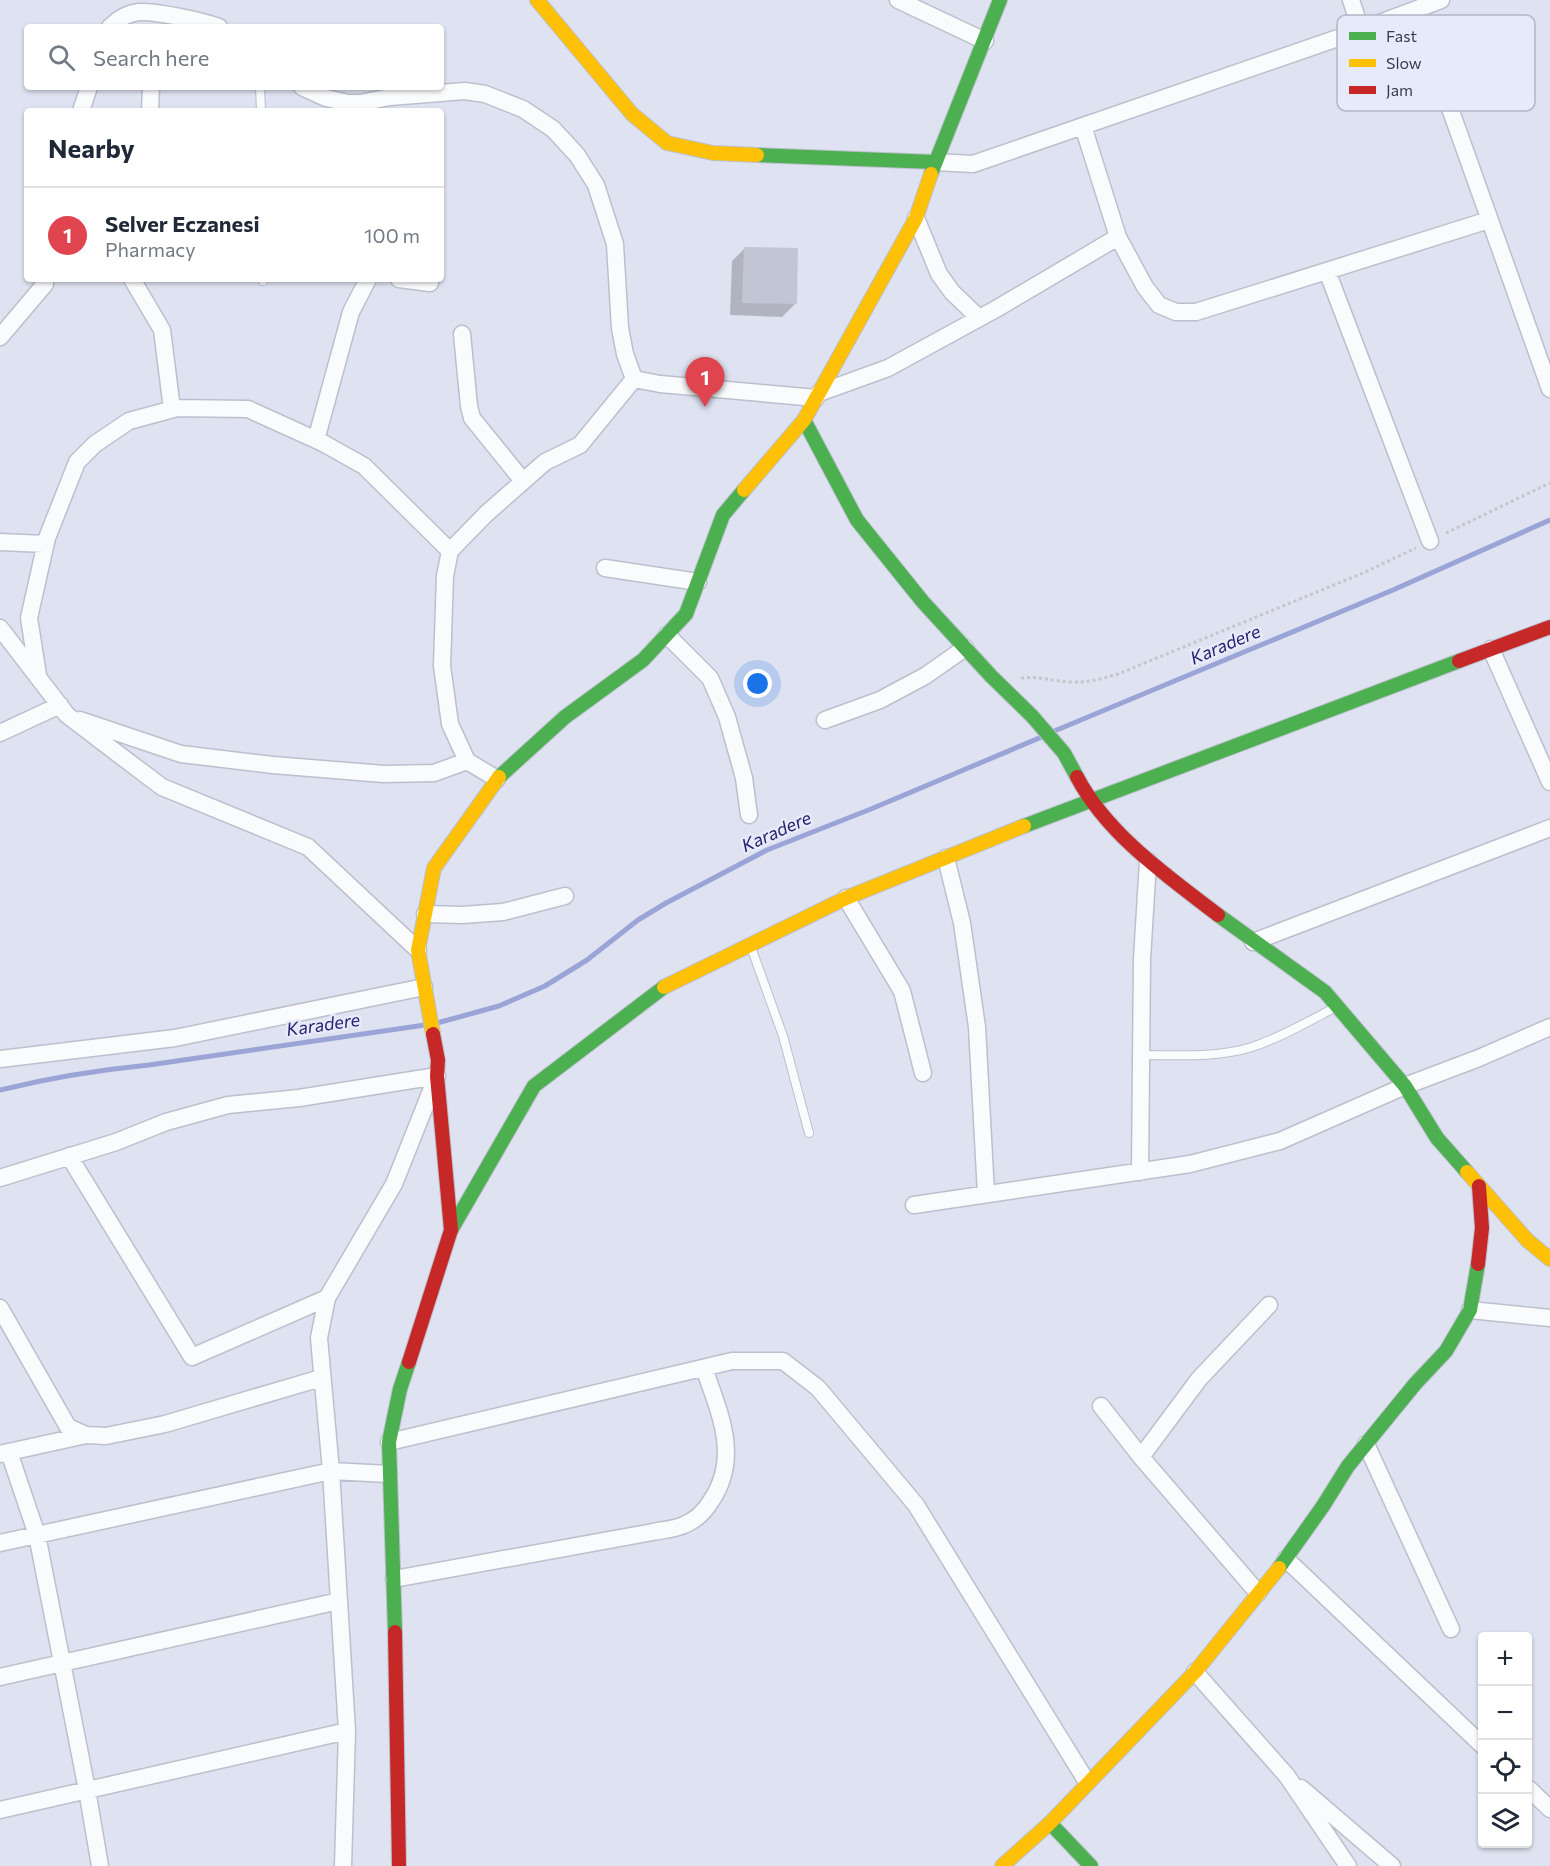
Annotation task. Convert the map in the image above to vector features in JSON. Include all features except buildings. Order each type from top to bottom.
[{"type":"street","points":[[537,0],[632,114],[667,143],[713,153],[973,164],[1337,38]]},
{"type":"street","points":[[898,0],[985,41]]},
{"type":"street","points":[[451,1230],[437,1068],[418,950],[434,868],[497,779],[565,717],[644,660],[686,614],[723,515],[804,420],[916,218],[935,162],[1000,0]]},
{"type":"street","points":[[1352,0],[1356,15]]},
{"type":"street","points":[[1402,15],[1441,0]]},
{"type":"street","points":[[1415,10],[1417,15]]},
{"type":"street","points":[[114,24],[130,13],[140,12],[154,20],[204,21],[212,24]]},
{"type":"street","points":[[82,108],[87,90]]},
{"type":"street","points":[[150,108],[151,90]]},
{"type":"street","points":[[309,90],[326,98],[348,103],[390,104],[465,91],[485,94],[523,109],[553,129],[577,155],[596,185],[615,244],[620,328],[625,354],[634,379]]},
{"type":"street","points":[[1451,111],[1550,389]]},
{"type":"street","points":[[1083,126],[1119,237],[1145,287],[1159,305],[1176,312],[1196,312],[1490,220]]},
{"type":"street","points":[[916,218],[939,274],[952,292],[978,318]]},
{"type":"street","points":[[634,379],[660,384],[817,396],[888,368],[1119,237]]},
{"type":"street","points":[[1327,271],[1430,541]]},
{"type":"street","points":[[0,337],[45,282]]},
{"type":"street","points":[[134,282],[162,330],[172,409]]},
{"type":"street","points":[[316,440],[351,312],[366,282]]},
{"type":"street","points":[[422,282],[430,283]]},
{"type":"street","points":[[462,334],[472,418],[523,481]]},
{"type":"street","points":[[497,779],[467,761],[450,724],[442,666],[446,576],[450,551],[486,514],[545,462],[580,445],[634,379]]},
{"type":"street","points":[[38,675],[28,618],[45,544],[77,462],[95,444],[129,421],[172,409],[248,410],[316,440],[364,466],[450,551]]},
{"type":"street","points":[[804,420],[857,520],[923,602],[1032,716],[1064,753],[1089,800],[1148,861],[1253,942],[1325,992],[1405,1086],[1437,1138],[1528,1241],[1550,1258]]},
{"type":"street","points":[[0,542],[45,544]]},
{"type":"street","points":[[605,568],[698,582]]},
{"type":"street","points":[[399,1866],[389,1442],[400,1389],[451,1230],[534,1086],[658,990],[846,898],[1089,800],[1550,627]]},
{"type":"street","points":[[0,628],[64,710],[162,787],[308,847],[418,950]]},
{"type":"street","points":[[667,635],[710,678],[727,717],[744,778],[749,815]]},
{"type":"street","points":[[825,720],[880,700],[925,676],[965,648]]},
{"type":"street","points":[[1491,649],[1550,782]]},
{"type":"street","points":[[0,733],[64,710],[181,754],[273,765],[384,774],[434,773],[467,761]]},
{"type":"street","points":[[1253,942],[1550,828]]},
{"type":"street","points":[[946,858],[962,923],[977,1027],[986,1194]]},
{"type":"street","points":[[1140,1172],[1142,959],[1148,861]]},
{"type":"street","points":[[425,914],[462,915],[503,912],[565,896]]},
{"type":"street","points":[[846,898],[903,991],[923,1073]]},
{"type":"street","points":[[0,1059],[175,1038],[425,995]]},
{"type":"street","points":[[914,1205],[1190,1164],[1280,1141],[1405,1086],[1479,1058],[1550,1027]]},
{"type":"street","points":[[0,1178],[116,1142],[166,1122],[228,1106],[299,1098],[437,1068]]},
{"type":"street","points":[[340,1865],[347,1731],[331,1471],[319,1338],[327,1298],[394,1184],[437,1068]]},
{"type":"street","points":[[69,1156],[192,1357],[327,1298]]},
{"type":"street","points":[[1002,1866],[1050,1823],[1195,1672],[1286,1559],[1348,1466],[1415,1384],[1446,1351],[1470,1310],[1477,1276],[1482,1228],[1479,1186]]},
{"type":"street","points":[[1141,1457],[1199,1379],[1269,1305]]},
{"type":"street","points":[[0,1308],[68,1427],[86,1435]]},
{"type":"street","points":[[1470,1310],[1550,1318]]},
{"type":"street","points":[[389,1442],[732,1361],[783,1361],[818,1388],[915,1505],[1087,1782]]},
{"type":"street","points":[[394,1579],[684,1526],[700,1515],[716,1495],[727,1454],[724,1426],[704,1368]]},
{"type":"street","points":[[100,1866],[37,1535],[4,1453],[86,1435],[106,1436],[165,1424],[321,1378]]},
{"type":"street","points":[[1101,1406],[1141,1457],[1258,1593]]},
{"type":"street","points":[[1366,1444],[1451,1629]]},
{"type":"street","points":[[0,1543],[331,1471],[389,1474]]},
{"type":"street","points":[[1286,1559],[1478,1741]]},
{"type":"street","points":[[0,1677],[339,1601]]},
{"type":"street","points":[[1195,1672],[1287,1776],[1348,1866]]},
{"type":"street","points":[[0,1810],[347,1731]]},
{"type":"street","points":[[1287,1776],[1392,1866]]},
{"type":"street","points":[[1532,1793],[1550,1809]]},
{"type":"street","points":[[1050,1823],[1091,1866]]},
{"type":"street","points":[[1022,1866],[1023,1847]]},
{"type":"lane","points":[[260,90],[261,108]]},
{"type":"lane","points":[[751,945],[783,1036],[809,1133]]},
{"type":"lane","points":[[1141,1055],[1224,1053],[1251,1047],[1281,1036],[1337,1006]]},
{"type":"path","points":[[1001,686],[1020,678],[1093,682],[1118,674],[1362,573],[1550,483]]},
{"type":"waterway","name":"Karadere","points":[[1052,732],[1393,590],[1550,520]]},
{"type":"waterway","name":"Karadere","points":[[437,1023],[499,1006],[545,986],[587,960],[638,920],[767,850],[1044,736]]},
{"type":"waterway","name":"Karadere","points":[[0,1090],[92,1072],[425,1025]]},
{"type":"traffic: fast","points":[[931,174],[1000,0]]},
{"type":"traffic: fast","points":[[757,155],[935,162]]},
{"type":"traffic: fast","points":[[804,420],[857,520],[923,602],[991,676],[1032,716],[1064,753],[1077,777]]},
{"type":"traffic: fast","points":[[499,777],[565,717],[643,660],[686,614],[723,515],[744,490]]},
{"type":"traffic: fast","points":[[1024,826],[1459,661]]},
{"type":"traffic: fast","points":[[1218,915],[1325,992],[1405,1086],[1437,1138],[1467,1172]]},
{"type":"traffic: fast","points":[[451,1230],[534,1086],[664,987]]},
{"type":"traffic: fast","points":[[1279,1568],[1348,1466],[1415,1384],[1446,1351],[1470,1310],[1478,1264]]},
{"type":"traffic: fast","points":[[395,1632],[389,1442],[400,1389],[409,1362]]},
{"type":"traffic: fast","points":[[1050,1823],[1091,1866]]},
{"type":"traffic: slow","points":[[537,0],[632,114],[667,143],[713,153],[757,155]]},
{"type":"traffic: slow","points":[[744,490],[804,420],[916,218],[931,174]]},
{"type":"traffic: slow","points":[[433,1034],[418,950],[434,868],[499,777]]},
{"type":"traffic: slow","points":[[664,987],[846,898],[1024,826]]},
{"type":"traffic: slow","points":[[1467,1172],[1528,1241],[1550,1259]]},
{"type":"traffic: slow","points":[[1002,1866],[1050,1823],[1195,1672],[1279,1568]]},
{"type":"traffic: jam","points":[[1459,661],[1550,627]]},
{"type":"traffic: jam","points":[[1077,777],[1090,798],[1121,835],[1159,869],[1218,915]]},
{"type":"traffic: jam","points":[[409,1362],[451,1230],[437,1076],[438,1060],[433,1034]]},
{"type":"traffic: jam","points":[[1478,1264],[1482,1228],[1479,1186]]},
{"type":"traffic: jam","points":[[395,1632],[399,1866]]},
{"type":"place","name":"Selver Eczanesi","points":[[705,407]]}]
